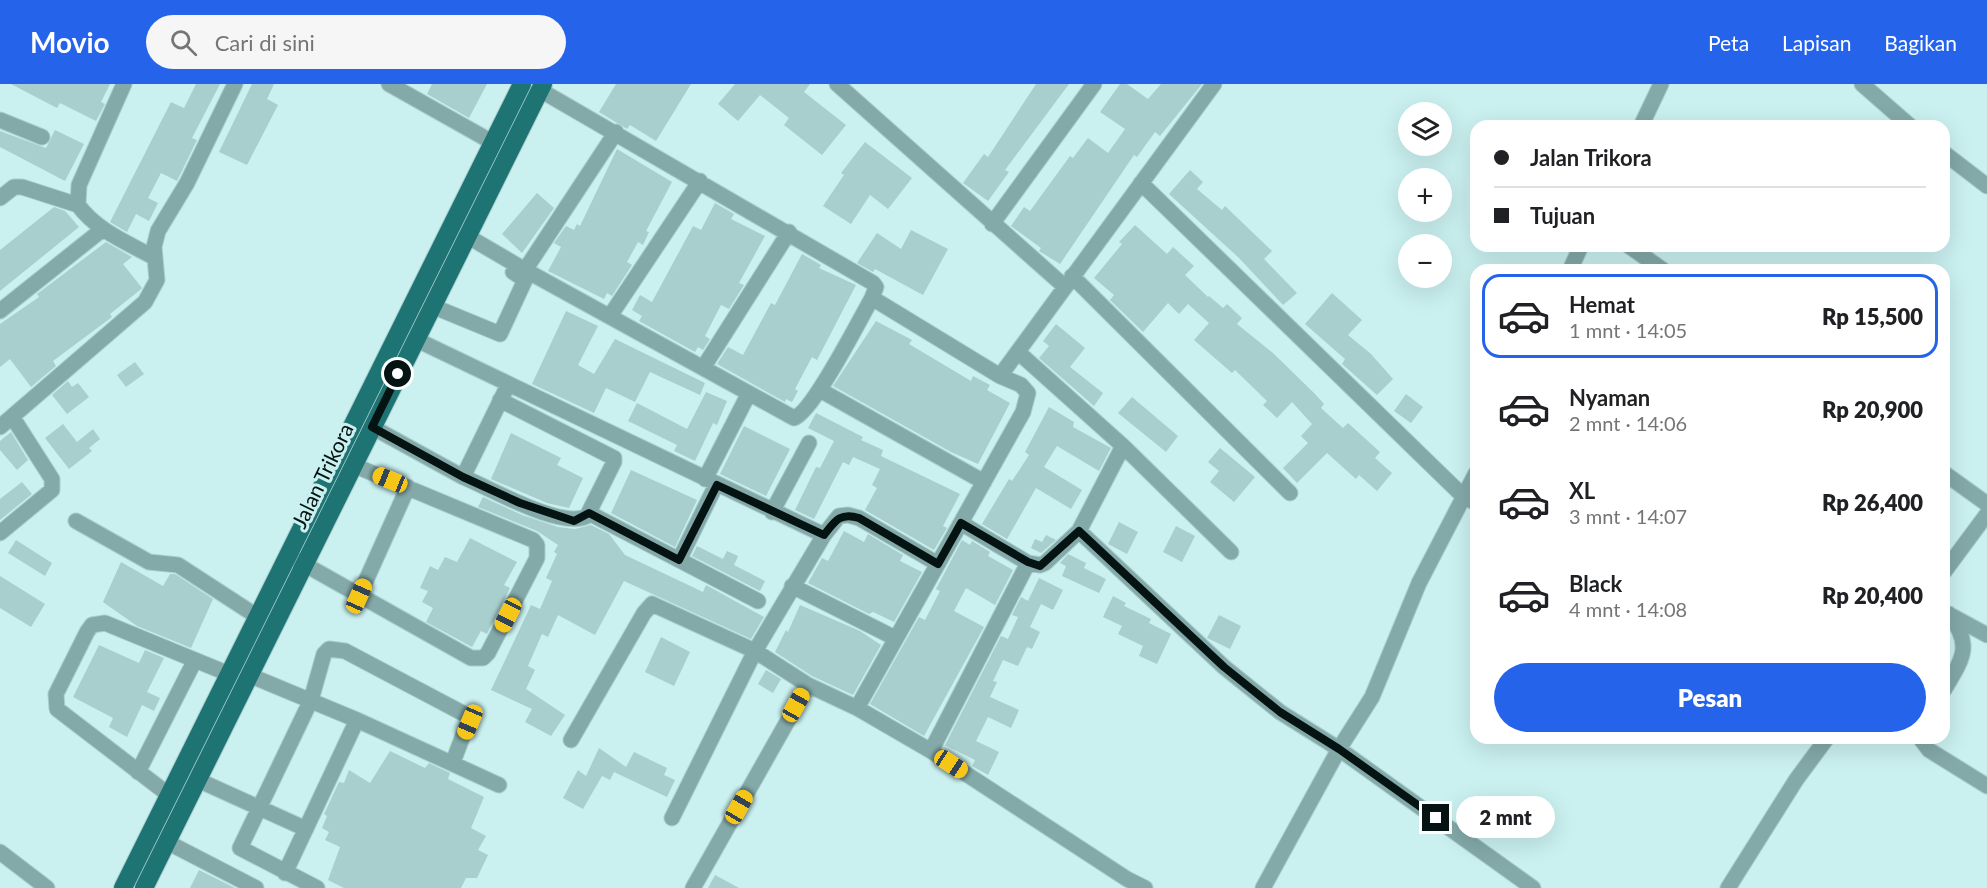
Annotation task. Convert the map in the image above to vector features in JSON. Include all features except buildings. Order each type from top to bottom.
[{"type":"main road","name":"Jalan Trikora","points":[[144,888],[249,675],[296,561],[492,142],[522,84]]},
{"type":"main road","name":"Jalan Trikora","points":[[123,888],[258,617],[296,561],[353,465],[542,87]]},
{"type":"street","points":[[78,205],[80,185],[124,84]]},
{"type":"street","points":[[0,427],[145,302],[157,280],[156,239],[164,218],[187,183],[235,84]]},
{"type":"street","points":[[389,84],[492,142]]},
{"type":"street","points":[[837,84],[992,224],[1068,281],[1290,494]]},
{"type":"street","points":[[992,224],[1094,84]]},
{"type":"street","points":[[1000,376],[1214,84]]},
{"type":"street","points":[[1644,120],[1661,84]]},
{"type":"street","points":[[1862,84],[1903,120]]},
{"type":"street","points":[[465,240],[525,270],[794,418],[801,414],[820,390],[872,298],[876,287],[873,283],[542,87]]},
{"type":"street","points":[[0,120],[42,137]]},
{"type":"street","points":[[525,270],[616,132]]},
{"type":"street","points":[[1950,158],[1987,186]]},
{"type":"street","points":[[610,316],[700,181]]},
{"type":"street","points":[[1141,183],[1470,500],[1419,583],[1372,697],[1339,749],[1263,888]]},
{"type":"street","points":[[0,198],[14,187],[22,187],[78,205],[103,230],[155,258]]},
{"type":"street","points":[[0,311],[103,230]]},
{"type":"street","points":[[703,368],[789,232]]},
{"type":"street","points":[[432,306],[495,334],[501,332],[525,279],[465,240]]},
{"type":"street","points":[[1638,252],[1654,264]]},
{"type":"street","points":[[857,708],[984,482],[1027,400],[1028,393],[1021,385],[1000,376],[872,298]]},
{"type":"street","points":[[415,339],[824,535]]},
{"type":"street","points":[[1018,352],[1123,446],[1231,552]]},
{"type":"street","points":[[463,477],[508,385]]},
{"type":"street","points":[[820,390],[984,482]]},
{"type":"street","points":[[679,560],[746,399]]},
{"type":"street","points":[[372,427],[463,477],[520,503],[574,521],[589,513],[614,458],[500,400]]},
{"type":"street","points":[[0,533],[52,490],[52,479],[13,418]]},
{"type":"street","points":[[772,512],[809,443]]},
{"type":"street","points":[[961,523],[1028,562],[1040,566],[1079,531],[1123,446]]},
{"type":"street","points":[[296,561],[477,659],[488,653],[537,558],[537,545],[533,540],[353,465]]},
{"type":"street","points":[[1950,477],[1987,504]]},
{"type":"street","points":[[359,596],[408,487]]},
{"type":"street","points":[[589,513],[758,601]]},
{"type":"street","points":[[1950,564],[1987,514]]},
{"type":"street","points":[[672,818],[755,651],[792,586],[824,535],[839,516],[848,515],[859,518],[938,564]]},
{"type":"street","points":[[76,521],[149,562],[178,565],[258,617]]},
{"type":"street","points":[[1079,531],[1224,667],[1280,712],[1339,749],[1533,888]]},
{"type":"street","points":[[931,751],[1028,562]]},
{"type":"street","points":[[792,586],[895,638]]},
{"type":"street","points":[[571,740],[644,613],[652,604],[755,651],[808,685],[857,708],[931,751],[1127,879],[1145,888]]},
{"type":"street","points":[[1950,615],[1987,635]]},
{"type":"street","points":[[1950,617],[1959,627],[1965,646],[1960,663],[1950,680]]},
{"type":"street","points":[[169,795],[57,709],[56,694],[87,632],[92,625],[105,623],[229,674]]},
{"type":"street","points":[[317,888],[240,850],[310,700],[324,654],[329,649],[345,651],[470,717],[453,762]]},
{"type":"street","points":[[138,772],[195,660]]},
{"type":"street","points":[[249,675],[453,762],[499,785]]},
{"type":"street","points":[[693,888],[808,685]]},
{"type":"street","points":[[285,873],[357,720]]},
{"type":"street","points":[[1728,888],[1796,780],[1823,744]]},
{"type":"street","points":[[1924,744],[1929,750],[1987,786]]},
{"type":"street","points":[[198,780],[306,829]]},
{"type":"street","points":[[167,842],[256,888]]},
{"type":"street","points":[[0,852],[46,888]]},
{"type":"route","points":[[398,374],[372,427],[463,477],[520,503],[574,521],[582,519],[589,513],[679,560],[717,485],[824,535],[839,516],[848,515],[859,518],[938,564],[961,523],[1028,562],[1040,566],[1079,531],[1224,667],[1280,712],[1339,749],[1436,818]]}]
